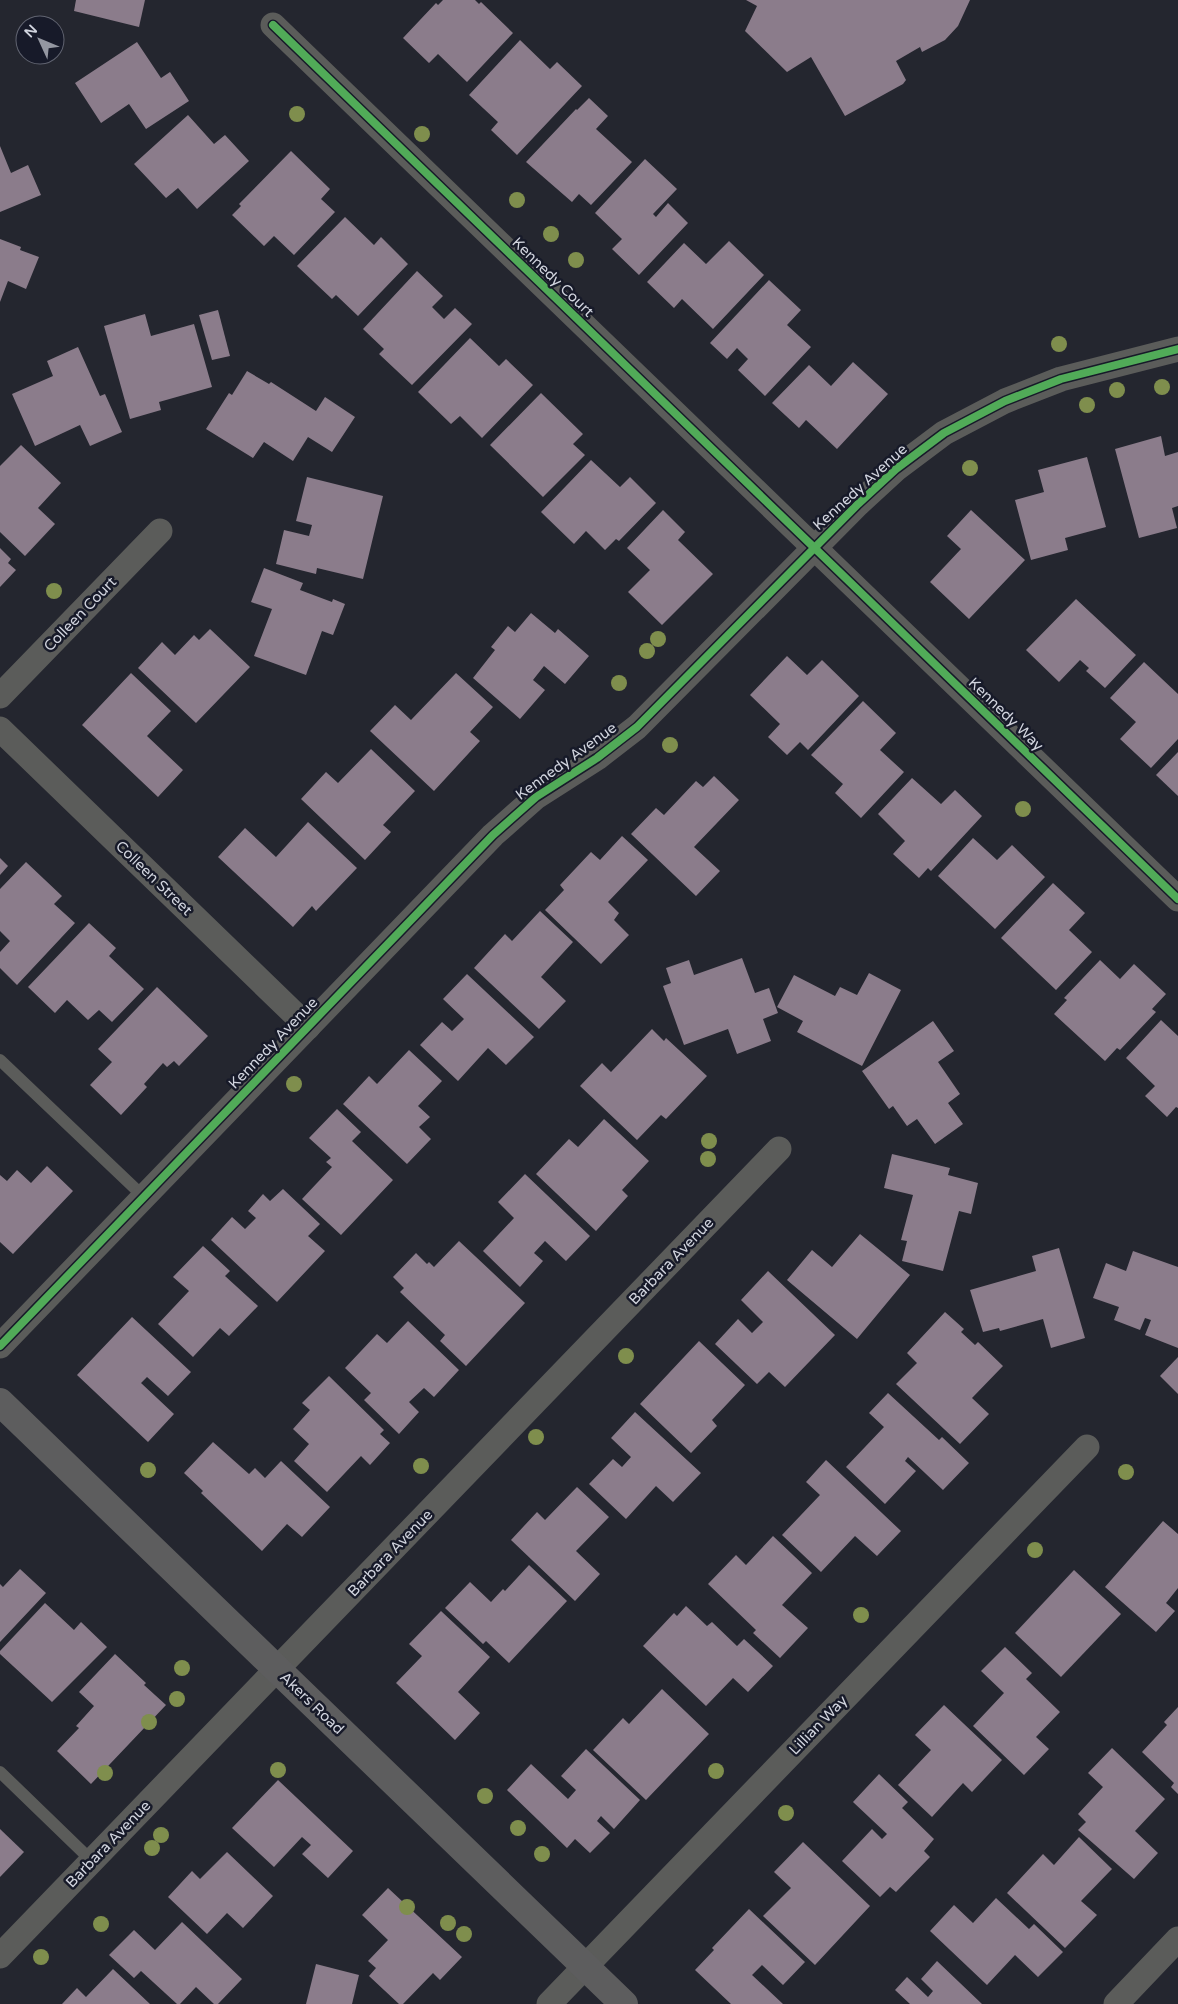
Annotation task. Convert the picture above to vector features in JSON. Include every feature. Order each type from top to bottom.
[{"type":"street","name":"Kennedy Court","points":[[274,25],[814,548]]},
{"type":"street","name":"Kennedy Avenue","points":[[0,1346],[493,835],[536,797],[597,758],[637,727],[858,504],[896,469],[953,428],[1005,401],[1061,379],[1178,349]]},
{"type":"street","name":"Colleen Court","points":[[0,696],[160,531]]},
{"type":"street","name":"Kennedy Way","points":[[814,548],[1178,899]]},
{"type":"street","name":"Colleen Street","points":[[0,729],[308,1027]]},
{"type":"street","name":"Barbara Avenue","points":[[0,1956],[779,1149]]},
{"type":"street","name":"Akers Road","points":[[0,1402],[624,2004]]},
{"type":"street","name":"Lillian Way","points":[[549,2004],[1087,1447]]},
{"type":"street","points":[[1116,2004],[1178,1939]]},
{"type":"lane","points":[[0,1060],[144,1197]]},
{"type":"lane","points":[[0,1772],[92,1861]]},
{"type":"building","points":[[76,0],[145,0],[139,27],[74,11]]},
{"type":"building","points":[[443,0],[475,0],[479,4],[481,2],[513,33],[467,82],[438,54],[429,63],[403,38],[436,3],[438,5]]},
{"type":"building","points":[[746,0],[970,0],[958,26],[945,40],[922,52],[920,47],[896,61],[906,80],[903,84],[845,116],[811,57],[787,72],[745,31],[757,6]]},
{"type":"building","points":[[520,40],[550,69],[557,62],[582,86],[517,155],[491,130],[498,122],[469,95]]},
{"type":"building","points":[[137,42],[161,78],[170,72],[189,101],[146,129],[129,104],[101,123],[75,83]]},
{"type":"building","points":[[589,98],[608,116],[596,129],[632,162],[591,205],[579,194],[572,202],[526,162],[576,109]]},
{"type":"building","points":[[188,115],[214,144],[225,135],[249,161],[197,209],[178,188],[166,198],[134,164]]},
{"type":"building","points":[[0,146],[11,173],[28,165],[41,195],[0,212]]},
{"type":"building","points":[[291,151],[330,189],[321,199],[335,212],[294,255],[274,236],[264,246],[232,215],[241,206],[239,204]]},
{"type":"building","points":[[645,159],[677,189],[653,214],[656,217],[668,203],[688,223],[639,275],[612,249],[622,239],[595,213]]},
{"type":"building","points":[[345,217],[374,245],[381,237],[408,264],[358,316],[336,295],[332,299],[297,266]]},
{"type":"building","points":[[0,239],[21,247],[20,250],[39,257],[26,289],[8,281],[0,302]]},
{"type":"building","points":[[729,241],[764,275],[713,329],[682,299],[674,308],[647,282],[684,243],[706,264]]},
{"type":"building","points":[[417,271],[443,296],[432,307],[444,319],[455,308],[472,324],[412,385],[379,354],[384,349],[363,329]]},
{"type":"building","points":[[769,280],[801,310],[787,325],[811,347],[765,396],[738,370],[748,359],[737,348],[727,359],[710,343]]},
{"type":"building","points":[[218,310],[230,356],[212,360],[199,315]]},
{"type":"building","points":[[145,314],[151,336],[194,324],[212,387],[159,402],[161,410],[130,419],[104,326]]},
{"type":"building","points":[[470,338],[499,366],[506,359],[533,385],[482,438],[460,416],[451,424],[418,392]]},
{"type":"building","points":[[78,347],[100,396],[105,394],[122,432],[90,446],[80,425],[35,446],[12,394],[53,376],[47,361]]},
{"type":"building","points":[[853,362],[888,394],[837,449],[806,420],[799,428],[772,403],[809,365],[831,386]]},
{"type":"building","points":[[247,371],[269,384],[271,382],[316,411],[325,397],[355,417],[332,452],[308,437],[293,461],[264,442],[253,458],[206,429],[229,393],[232,395]]},
{"type":"building","points":[[541,393],[583,434],[573,444],[585,455],[543,497],[490,445]]},
{"type":"building","points":[[1161,436],[1165,456],[1178,452],[1178,506],[1172,508],[1177,528],[1139,538],[1115,449]]},
{"type":"building","points":[[21,445],[61,483],[38,508],[55,524],[25,556],[0,532],[0,466]]},
{"type":"building","points":[[1087,457],[1106,527],[1065,538],[1068,550],[1031,560],[1015,500],[1044,492],[1038,470]]},
{"type":"building","points":[[591,460],[620,487],[630,477],[656,503],[619,541],[616,539],[605,550],[586,531],[574,544],[541,512]]},
{"type":"building","points":[[307,477],[383,496],[363,579],[317,568],[316,574],[276,564],[284,530],[309,536],[312,525],[296,521]]},
{"type":"building","points":[[663,510],[685,532],[678,540],[713,574],[662,625],[628,592],[650,570],[627,548]]},
{"type":"building","points":[[971,510],[1025,560],[969,619],[930,582],[961,549],[947,536]]},
{"type":"building","points":[[0,548],[11,559],[8,563],[16,570],[0,587]]},
{"type":"building","points":[[264,568],[303,583],[300,590],[332,602],[333,599],[345,604],[333,635],[322,631],[306,675],[254,656],[272,609],[251,602]]},
{"type":"building","points":[[1076,599],[1136,655],[1105,688],[1086,671],[1089,668],[1080,660],[1059,682],[1026,650]]},
{"type":"building","points":[[531,613],[555,633],[558,629],[589,656],[565,684],[544,666],[533,680],[545,690],[520,719],[473,678],[495,650],[491,647],[508,626],[515,632]]},
{"type":"building","points":[[210,629],[250,667],[196,723],[138,668],[162,642],[175,655],[194,635],[199,640]]},
{"type":"building","points":[[787,656],[807,675],[822,660],[859,696],[808,750],[800,742],[787,755],[768,737],[780,724],[750,695]]},
{"type":"building","points":[[1144,662],[1178,694],[1178,739],[1151,768],[1120,739],[1136,722],[1110,698]]},
{"type":"building","points":[[131,673],[171,711],[147,736],[183,770],[158,797],[82,725]]},
{"type":"building","points":[[456,673],[493,707],[470,732],[480,741],[434,791],[370,731],[395,705],[411,720]]},
{"type":"building","points":[[863,701],[896,733],[880,750],[904,772],[861,818],[835,793],[843,784],[811,755]]},
{"type":"building","points":[[371,749],[415,791],[383,825],[391,832],[365,860],[301,799],[326,772],[338,783]]},
{"type":"building","points":[[1178,752],[1178,796],[1156,775]]},
{"type":"building","points":[[714,776],[739,800],[694,847],[720,871],[696,896],[631,834],[656,808],[664,815],[696,781],[703,787]]},
{"type":"building","points":[[912,778],[941,804],[955,790],[982,816],[931,871],[928,868],[919,878],[893,854],[905,841],[878,814]]},
{"type":"building","points":[[308,822],[357,868],[316,911],[312,906],[293,927],[218,857],[245,828],[276,857]]},
{"type":"building","points":[[622,836],[648,860],[608,902],[619,913],[614,920],[629,935],[601,964],[545,910],[564,890],[560,885],[591,852],[600,860]]},
{"type":"building","points":[[973,838],[997,860],[1012,845],[1045,877],[995,929],[938,876]]},
{"type":"building","points":[[0,858],[8,866],[0,875]]},
{"type":"building","points":[[26,862],[62,896],[54,904],[75,923],[17,985],[0,968],[0,952],[10,941],[0,931],[0,889]]},
{"type":"building","points":[[1053,883],[1085,913],[1069,930],[1092,952],[1056,990],[1001,938]]},
{"type":"building","points":[[540,911],[573,942],[541,977],[566,1001],[539,1029],[474,968],[505,934],[512,941]]},
{"type":"building","points":[[89,923],[116,948],[109,956],[144,989],[112,1022],[99,1010],[88,1020],[67,1000],[55,1013],[28,987]]},
{"type":"building","points":[[742,958],[755,993],[769,988],[778,1013],[763,1019],[771,1041],[737,1054],[728,1029],[684,1045],[663,986],[671,983],[666,968],[689,960],[694,975]]},
{"type":"building","points":[[1100,960],[1120,979],[1134,964],[1166,994],[1152,1009],[1156,1012],[1120,1050],[1117,1048],[1105,1061],[1054,1014],[1067,1000],[1064,998]]},
{"type":"building","points":[[869,973],[901,990],[862,1066],[797,1032],[803,1021],[777,1007],[794,975],[835,996],[840,987],[857,995]]},
{"type":"building","points":[[467,974],[534,1037],[506,1065],[488,1048],[458,1081],[420,1045],[442,1022],[452,1031],[464,1019],[443,999]]},
{"type":"building","points":[[157,987],[208,1036],[179,1066],[174,1061],[167,1067],[163,1063],[144,1084],[147,1087],[121,1115],[90,1085],[112,1062],[98,1049]]},
{"type":"building","points":[[1161,1020],[1178,1036],[1178,1108],[1176,1107],[1167,1117],[1145,1096],[1155,1086],[1126,1058]]},
{"type":"building","points":[[933,1021],[954,1051],[938,1062],[960,1094],[948,1103],[963,1124],[935,1144],[917,1119],[907,1126],[893,1106],[889,1109],[862,1071]]},
{"type":"building","points":[[652,1029],[664,1041],[666,1038],[707,1076],[666,1119],[661,1115],[637,1140],[580,1086],[602,1063],[611,1072]]},
{"type":"building","points":[[409,1050],[442,1081],[418,1106],[430,1117],[419,1127],[431,1139],[407,1164],[343,1104],[369,1076],[377,1084]]},
{"type":"building","points":[[337,1109],[361,1132],[352,1141],[393,1180],[341,1235],[302,1199],[332,1167],[326,1162],[331,1158],[309,1138]]},
{"type":"building","points":[[604,1119],[649,1161],[622,1190],[628,1196],[596,1231],[536,1174],[569,1139],[578,1147]]},
{"type":"building","points":[[892,1154],[950,1168],[948,1175],[978,1183],[971,1214],[959,1211],[943,1271],[902,1261],[907,1241],[901,1240],[913,1195],[884,1188]]},
{"type":"building","points":[[47,1166],[73,1191],[13,1254],[0,1242],[0,1175],[7,1181],[17,1170],[31,1183]]},
{"type":"building","points":[[525,1174],[590,1236],[566,1261],[545,1241],[534,1253],[543,1261],[520,1287],[483,1251],[514,1218],[498,1202]]},
{"type":"building","points":[[283,1189],[320,1224],[308,1236],[325,1251],[277,1302],[211,1240],[232,1217],[245,1229],[256,1218],[248,1211],[263,1194],[270,1201]]},
{"type":"building","points":[[860,1234],[910,1275],[857,1339],[787,1280],[812,1250],[832,1267]]},
{"type":"building","points":[[459,1241],[525,1303],[466,1366],[440,1341],[445,1335],[400,1292],[404,1288],[393,1277],[416,1253],[427,1264],[429,1262],[434,1267]]},
{"type":"building","points":[[203,1246],[230,1271],[225,1276],[258,1306],[229,1336],[220,1328],[193,1357],[158,1324],[189,1291],[173,1277]]},
{"type":"building","points":[[1059,1248],[1085,1338],[1051,1348],[1043,1319],[1000,1331],[999,1328],[983,1332],[970,1290],[1036,1271],[1032,1256]]},
{"type":"building","points":[[1133,1251],[1178,1267],[1178,1348],[1145,1335],[1151,1320],[1145,1318],[1140,1330],[1114,1320],[1119,1307],[1093,1298],[1106,1263],[1126,1271]]},
{"type":"building","points":[[768,1271],[835,1335],[785,1387],[769,1372],[757,1384],[715,1344],[738,1319],[752,1333],[763,1322],[741,1300]]},
{"type":"building","points":[[945,1312],[964,1329],[961,1332],[975,1345],[978,1342],[1003,1366],[972,1398],[989,1414],[960,1444],[896,1384],[917,1363],[907,1353]]},
{"type":"building","points":[[132,1317],[191,1372],[168,1396],[147,1377],[141,1383],[174,1414],[148,1442],[77,1375]]},
{"type":"building","points":[[408,1321],[459,1370],[434,1397],[424,1388],[409,1402],[419,1412],[399,1434],[364,1400],[371,1393],[345,1368],[377,1334],[387,1343]]},
{"type":"building","points":[[699,1341],[745,1385],[712,1420],[717,1426],[691,1453],[640,1404]]},
{"type":"building","points":[[1178,1357],[1178,1394],[1160,1376]]},
{"type":"building","points":[[329,1376],[384,1430],[380,1434],[390,1443],[370,1465],[361,1456],[327,1492],[294,1461],[309,1444],[293,1429],[310,1410],[302,1403]]},
{"type":"building","points":[[888,1393],[939,1440],[942,1437],[969,1463],[943,1490],[908,1457],[905,1461],[916,1471],[885,1504],[846,1467],[884,1427],[869,1413]]},
{"type":"building","points":[[635,1412],[701,1473],[673,1502],[656,1486],[626,1519],[589,1484],[613,1459],[622,1467],[631,1457],[611,1438]]},
{"type":"building","points":[[213,1442],[249,1474],[255,1468],[265,1478],[281,1461],[330,1507],[302,1537],[287,1524],[262,1551],[201,1493],[203,1491],[184,1473]]},
{"type":"building","points":[[826,1460],[901,1531],[877,1556],[855,1536],[821,1572],[782,1535],[820,1495],[806,1482]]},
{"type":"building","points":[[577,1487],[609,1517],[576,1551],[600,1574],[575,1601],[511,1540],[537,1512],[545,1520]]},
{"type":"building","points":[[1163,1521],[1178,1534],[1178,1588],[1166,1603],[1175,1611],[1156,1632],[1105,1587]]},
{"type":"building","points":[[773,1536],[812,1573],[782,1605],[808,1628],[780,1658],[753,1633],[756,1630],[708,1584],[736,1555],[746,1565]]},
{"type":"building","points":[[529,1565],[567,1601],[509,1663],[486,1641],[483,1644],[445,1608],[470,1582],[491,1602],[503,1589],[505,1591]]},
{"type":"building","points":[[20,1569],[46,1593],[0,1642],[0,1584],[3,1587]]},
{"type":"building","points":[[1074,1570],[1121,1614],[1061,1677],[1015,1633]]},
{"type":"building","points":[[45,1603],[74,1630],[81,1622],[107,1647],[52,1702],[0,1654],[0,1651]]},
{"type":"building","points":[[686,1606],[707,1626],[712,1622],[737,1646],[744,1639],[773,1666],[748,1692],[733,1678],[706,1706],[643,1646],[674,1613],[677,1616]]},
{"type":"building","points":[[441,1611],[490,1657],[458,1692],[480,1713],[455,1740],[396,1683],[422,1656],[409,1644]]},
{"type":"building","points":[[1005,1647],[1032,1673],[1026,1679],[1060,1712],[1036,1737],[1049,1749],[1024,1775],[973,1726],[1004,1693],[981,1671]]},
{"type":"building","points":[[115,1654],[166,1705],[91,1784],[57,1751],[79,1728],[76,1726],[94,1706],[79,1692]]},
{"type":"building","points":[[662,1689],[709,1734],[646,1800],[593,1750],[623,1718],[629,1724]]},
{"type":"building","points":[[944,1705],[1002,1760],[972,1792],[963,1783],[932,1817],[898,1785],[931,1750],[915,1735]]},
{"type":"building","points":[[1178,1707],[1178,1794],[1171,1787],[1174,1783],[1142,1752],[1167,1725],[1164,1722]]},
{"type":"building","points":[[1112,1748],[1165,1799],[1135,1831],[1158,1853],[1134,1879],[1078,1830],[1086,1822],[1078,1814],[1103,1787],[1088,1773]]},
{"type":"building","points":[[586,1749],[640,1800],[614,1829],[601,1816],[597,1821],[610,1833],[590,1853],[575,1839],[567,1848],[507,1790],[531,1764],[568,1799],[576,1790],[561,1776]]},
{"type":"building","points":[[879,1774],[908,1802],[902,1808],[934,1839],[924,1851],[930,1857],[896,1892],[890,1887],[880,1897],[842,1861],[872,1829],[882,1839],[887,1834],[853,1802]]},
{"type":"building","points":[[278,1780],[353,1851],[328,1878],[302,1854],[311,1845],[302,1837],[274,1867],[232,1828]]},
{"type":"building","points":[[0,1829],[24,1852],[0,1877]]},
{"type":"building","points":[[1079,1837],[1112,1869],[1081,1901],[1097,1915],[1065,1948],[1007,1893],[1043,1854],[1054,1865]]},
{"type":"building","points":[[803,1842],[870,1906],[815,1965],[763,1916],[791,1888],[774,1872]]},
{"type":"building","points":[[227,1852],[273,1896],[243,1928],[227,1913],[207,1934],[168,1897],[192,1871],[200,1879]]},
{"type":"building","points":[[388,1888],[462,1957],[440,1980],[433,1973],[403,2004],[399,2004],[369,1976],[376,1968],[368,1961],[388,1940],[362,1915]]},
{"type":"building","points":[[996,1898],[1029,1929],[1034,1924],[1063,1952],[1038,1977],[1015,1955],[987,1985],[930,1931],[954,1905],[973,1923]]},
{"type":"building","points":[[749,1909],[805,1962],[783,1985],[762,1965],[752,1975],[783,2004],[731,2004],[695,1970],[714,1950],[712,1948]]},
{"type":"building","points":[[182,1922],[242,1979],[218,2004],[214,2004],[196,1987],[180,2004],[177,2004],[141,1971],[134,1978],[109,1955],[134,1930],[155,1950]]},
{"type":"building","points":[[937,1961],[982,2004],[910,2004],[895,1990],[907,1977],[928,1997],[933,1991],[921,1979]]},
{"type":"building","points":[[316,1964],[359,1975],[352,2004],[306,2004]]},
{"type":"building","points":[[113,1969],[150,2004],[62,2004],[77,1988],[86,1997]]},
{"type":"cycle path","points":[[273,25],[1178,899]]},
{"type":"cycle path","points":[[0,1346],[493,835],[536,797],[597,758],[637,727],[858,504],[896,469],[944,433],[1005,401],[1061,379],[1178,349]]}]
